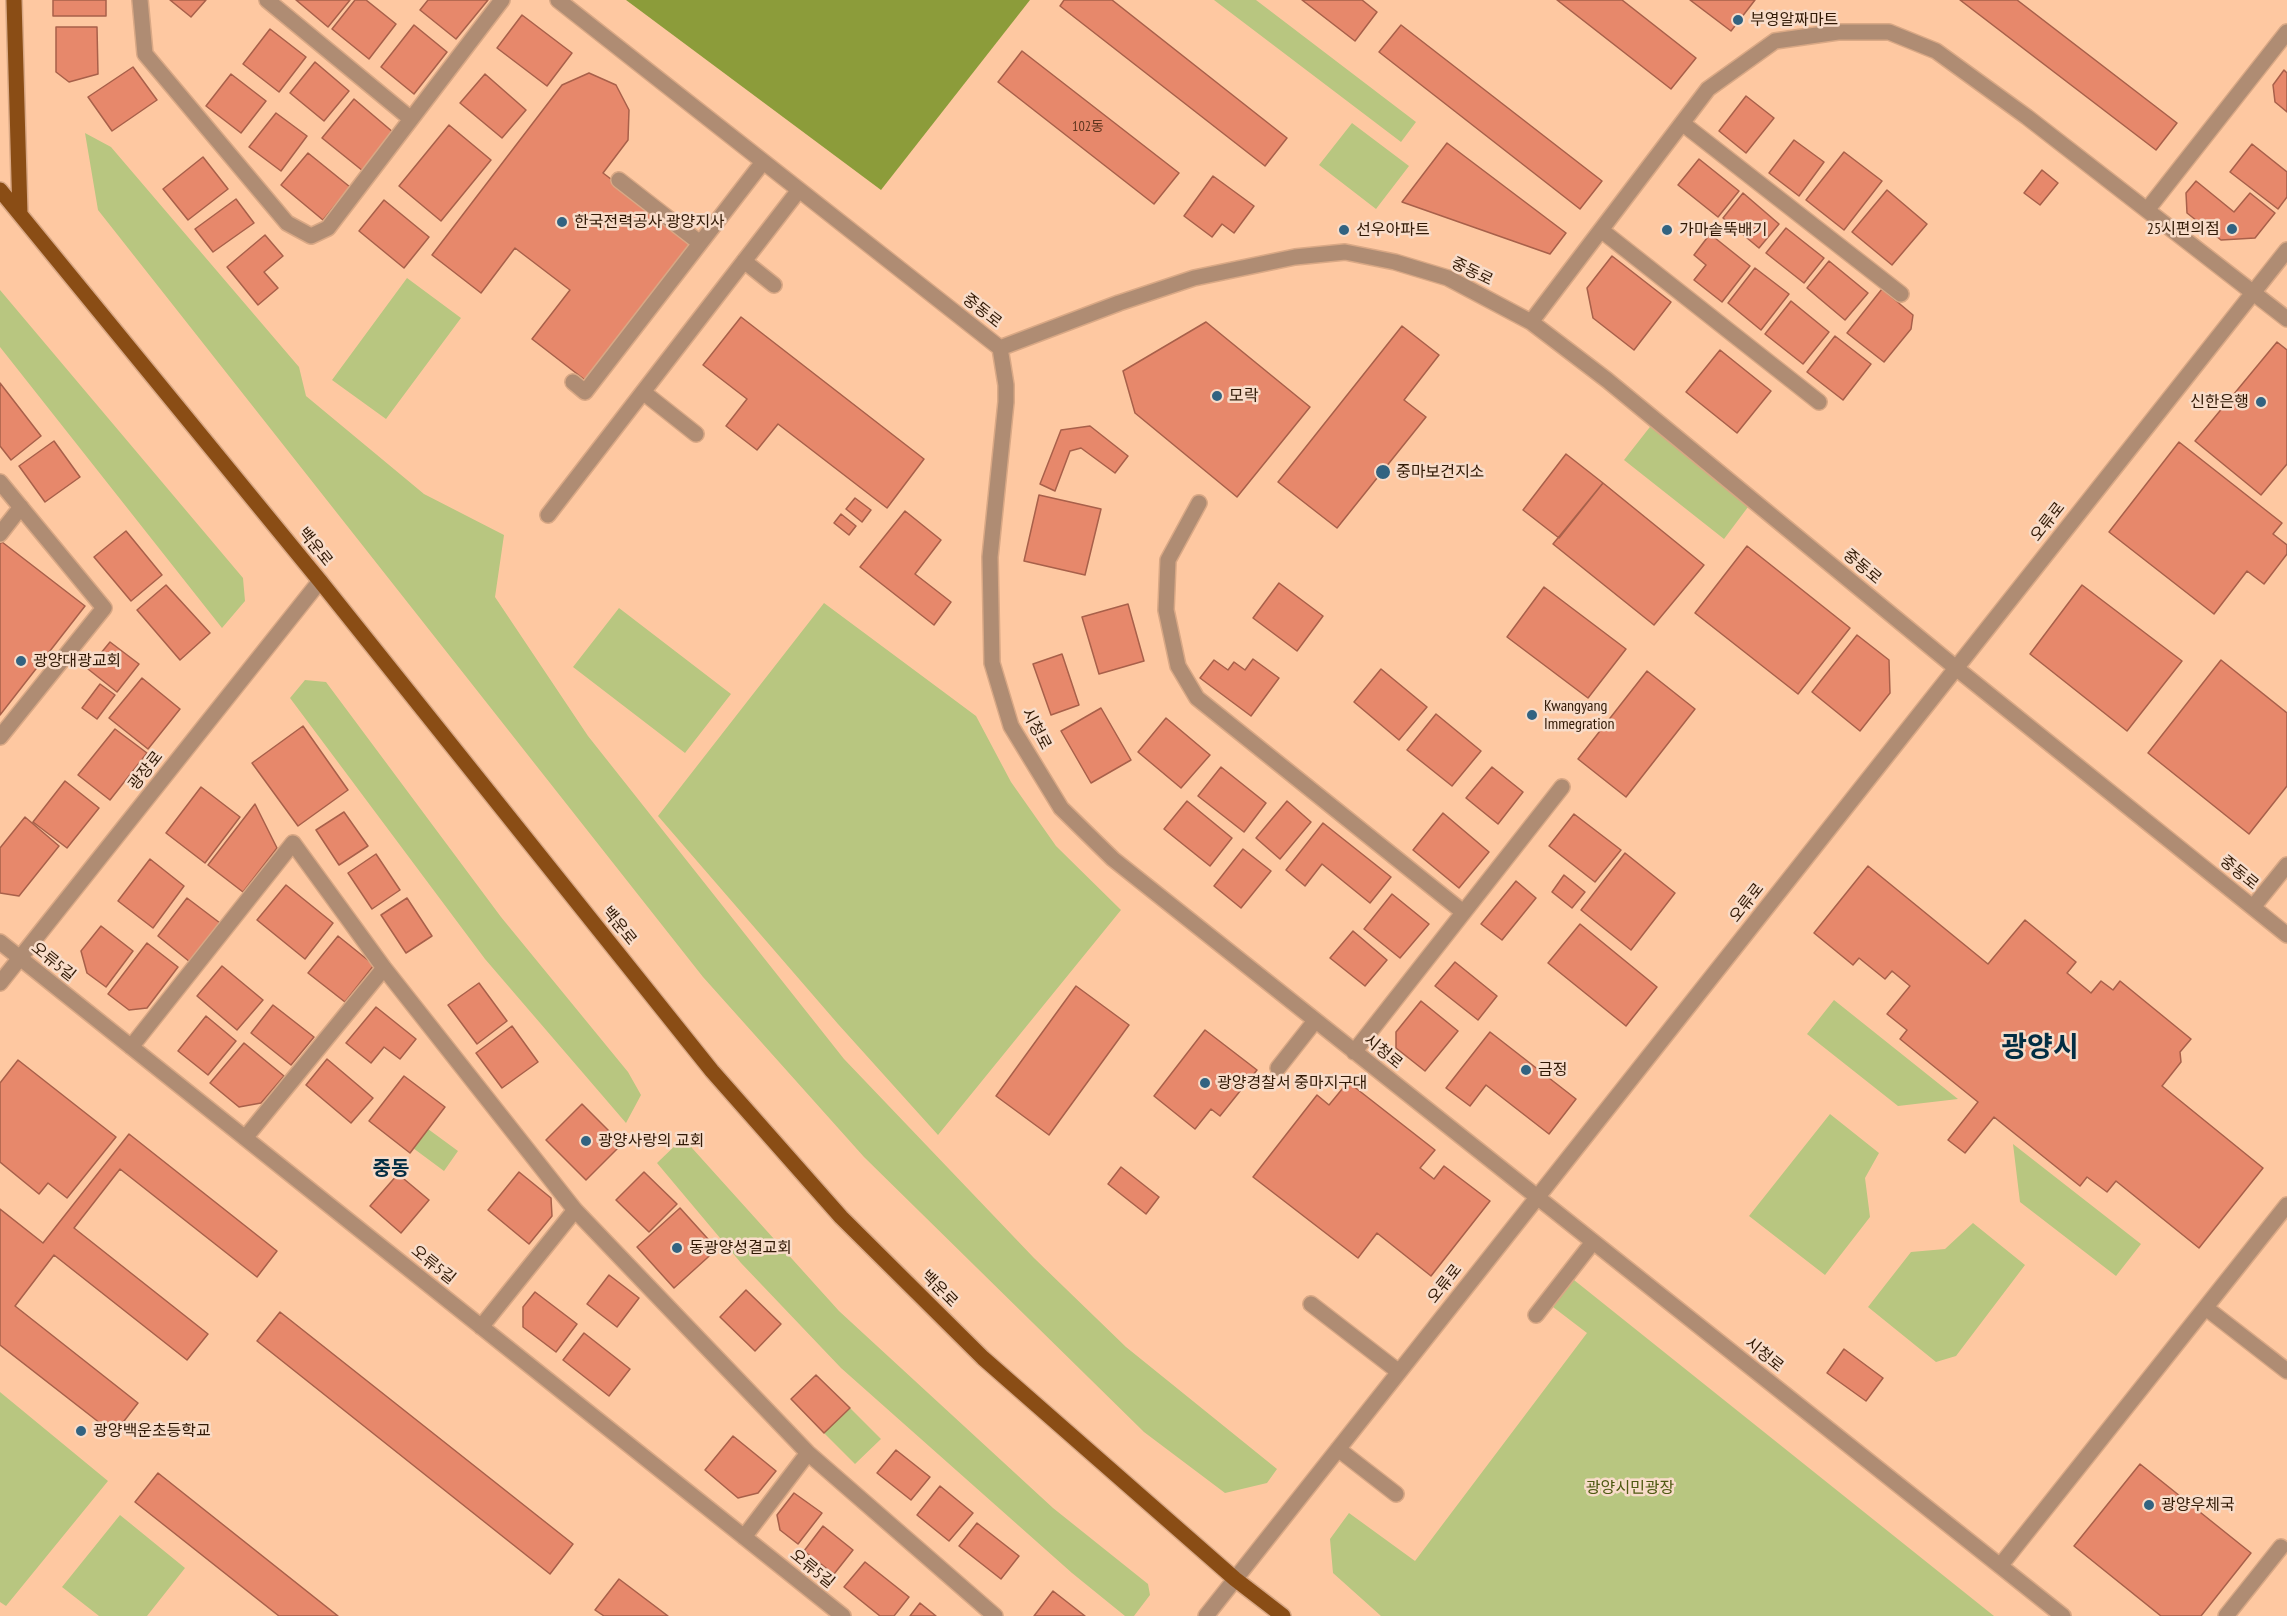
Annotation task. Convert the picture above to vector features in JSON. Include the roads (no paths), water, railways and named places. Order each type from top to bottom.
[{"type":"main road","points":[[0,210],[20,214],[14,0]]},
{"type":"main road","name":"백운로","points":[[0,190],[320,581],[712,1071],[841,1217],[983,1358],[1235,1579],[1283,1616]]},
{"type":"street","points":[[140,0],[145,54],[287,223],[310,236],[328,228],[502,0]]},
{"type":"street","points":[[267,0],[411,119]]},
{"type":"street","name":"중동로","points":[[558,0],[1000,348],[1119,303],[1194,278],[1295,257],[1345,252],[1395,262],[1448,278],[1531,322],[1607,380],[1956,668],[2287,935]]},
{"type":"street","points":[[1531,322],[1708,89],[1775,41],[1838,32],[1888,32],[1936,51],[2027,117],[2287,319]]},
{"type":"street","points":[[2147,210],[2287,32]]},
{"type":"street","points":[[1682,123],[1901,294]]},
{"type":"street","points":[[573,382],[585,392],[763,162]]},
{"type":"street","points":[[619,180],[700,243]]},
{"type":"street","points":[[548,515],[799,190]]},
{"type":"street","points":[[1601,230],[1820,402]]},
{"type":"street","name":"오류로","points":[[1235,1579],[2287,250]]},
{"type":"street","points":[[744,261],[774,285]]},
{"type":"street","name":"시청로","points":[[1000,348],[1006,385],[1006,402],[990,557],[992,663],[1011,726],[1061,808],[1113,859],[2062,1616]]},
{"type":"street","points":[[643,392],[696,435]]},
{"type":"street","points":[[0,482],[104,608],[0,737]]},
{"type":"street","points":[[1199,503],[1168,560],[1166,610],[1178,666],[1197,698],[1463,912]]},
{"type":"street","points":[[0,534],[21,507]]},
{"type":"street","name":"광장로","points":[[0,983],[320,581]]},
{"type":"street","points":[[1354,1052],[1562,787]]},
{"type":"street","points":[[130,1047],[293,843],[384,968],[575,1210],[808,1452],[995,1616]]},
{"type":"street","points":[[2253,907],[2287,865]]},
{"type":"street","name":"오류5길","points":[[0,942],[843,1616]]},
{"type":"street","points":[[245,1138],[384,968]]},
{"type":"street","points":[[1278,1068],[1315,1021]]},
{"type":"street","points":[[2000,1566],[2287,1205]]},
{"type":"street","points":[[481,1327],[575,1210]]},
{"type":"street","points":[[1536,1315],[1593,1242]]},
{"type":"street","points":[[1311,1304],[1399,1372]]},
{"type":"street","points":[[2206,1308],[2287,1371]]},
{"type":"street","points":[[1338,1449],[1396,1494]]},
{"type":"street","points":[[744,1537],[808,1452]]},
{"type":"street","points":[[2226,1616],[2280,1547]]},
{"type":"street","points":[[1206,1616],[1235,1579]]},
{"type":"place","name":"부영알짜마트","points":[[1738,20]]},
{"type":"place","name":"한국전력공사 광양지사","points":[[562,222]]},
{"type":"place","name":"25시편의점","points":[[2232,229]]},
{"type":"place","name":"선우아파트","points":[[1344,230]]},
{"type":"place","name":"가마솥뚝배기","points":[[1667,230]]},
{"type":"place","name":"모락","points":[[1217,396]]},
{"type":"place","name":"신한은행","points":[[2261,402]]},
{"type":"place","name":"중마보건지소","points":[[1383,472]]},
{"type":"place","name":"광양대광교회","points":[[21,661]]},
{"type":"place","name":"Kwangyang Immegration","points":[[1532,715]]},
{"type":"place","name":"금정","points":[[1526,1070]]},
{"type":"place","name":"광양경찰서 중마지구대","points":[[1205,1083]]},
{"type":"place","name":"광양사랑의 교회","points":[[586,1141]]},
{"type":"place","name":"동광양성결교회","points":[[677,1248]]},
{"type":"place","name":"광양백운초등학교","points":[[81,1431]]},
{"type":"place","name":"광양우체국","points":[[2149,1505]]},
{"type":"district","name":"광양시","points":[[2040,1048]]},
{"type":"district","name":"중동","points":[[391,1169]]},
{"type":"park label","name":"광양시민광장","points":[[1630,1488]]}]
